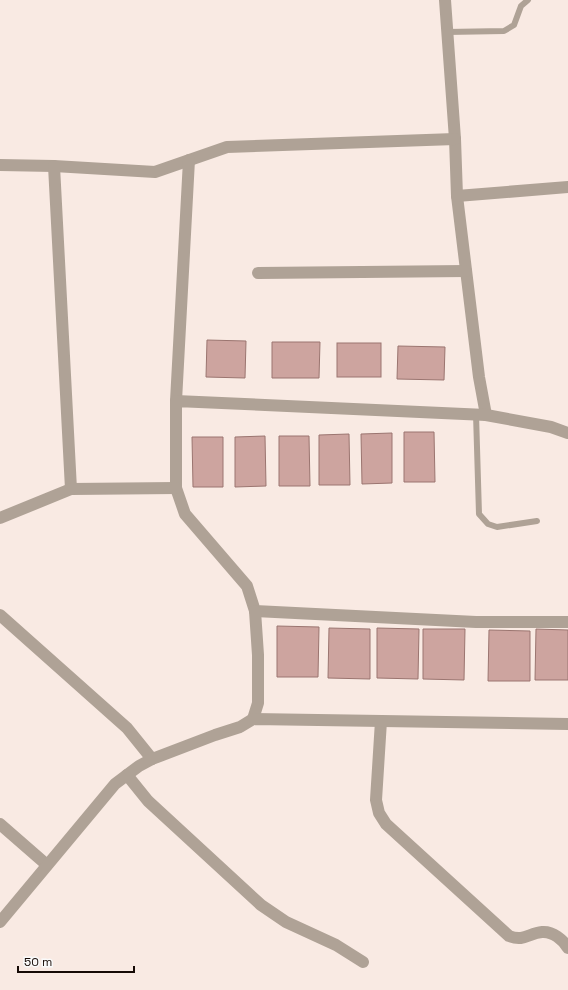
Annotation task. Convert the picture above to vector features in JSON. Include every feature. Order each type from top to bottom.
[{"type":"street","points":[[445,0],[455,139],[457,196],[481,414]]},
{"type":"street","points":[[0,165],[54,166],[155,172],[227,147],[455,139]]},
{"type":"street","points":[[189,160],[176,401],[176,488],[185,514],[247,586],[255,611],[258,655],[258,704],[253,719]]},
{"type":"street","points":[[54,166],[71,489]]},
{"type":"street","points":[[457,196],[568,187]]},
{"type":"street","points":[[258,273],[466,271]]},
{"type":"street","points":[[176,401],[481,414],[551,427],[568,433]]},
{"type":"street","points":[[0,518],[71,489],[176,488]]},
{"type":"street","points":[[255,611],[476,622],[568,622]]},
{"type":"street","points":[[0,615],[127,728],[152,760]]},
{"type":"street","points":[[0,922],[115,784],[139,766],[215,735],[240,727],[253,719],[568,724]]},
{"type":"street","points":[[381,721],[376,800],[382,819],[509,936],[519,939],[542,932],[548,933],[559,938],[568,948]]},
{"type":"street","points":[[127,775],[148,801],[261,905],[286,922],[336,945],[363,962]]},
{"type":"street","points":[[0,824],[48,865]]},
{"type":"lane","points":[[447,32],[504,31],[514,24],[521,6],[528,0]]},
{"type":"lane","points":[[481,414],[479,514],[488,524],[497,527],[537,521]]},
{"type":"building","points":[[207,340],[246,341],[245,378],[206,377]]},
{"type":"building","points":[[272,342],[320,342],[319,378],[272,378]]},
{"type":"building","points":[[337,343],[381,343],[381,377],[337,377]]},
{"type":"building","points":[[398,346],[445,347],[444,380],[397,379]]},
{"type":"building","points":[[404,432],[434,432],[435,482],[404,482]]},
{"type":"building","points":[[392,433],[392,483],[362,484],[361,434]]},
{"type":"building","points":[[349,434],[350,485],[319,485],[319,435]]},
{"type":"building","points":[[265,436],[266,486],[235,487],[235,437]]},
{"type":"building","points":[[279,436],[309,436],[310,486],[279,486]]},
{"type":"building","points":[[192,437],[223,437],[223,487],[193,487]]},
{"type":"building","points":[[277,626],[319,627],[318,677],[277,677]]},
{"type":"building","points":[[329,628],[370,629],[370,679],[328,678]]},
{"type":"building","points":[[377,628],[419,629],[418,679],[377,678]]},
{"type":"building","points":[[423,629],[465,629],[464,680],[423,679]]},
{"type":"building","points":[[536,629],[568,630],[568,680],[535,680]]},
{"type":"building","points":[[489,630],[530,631],[530,681],[488,681]]}]
